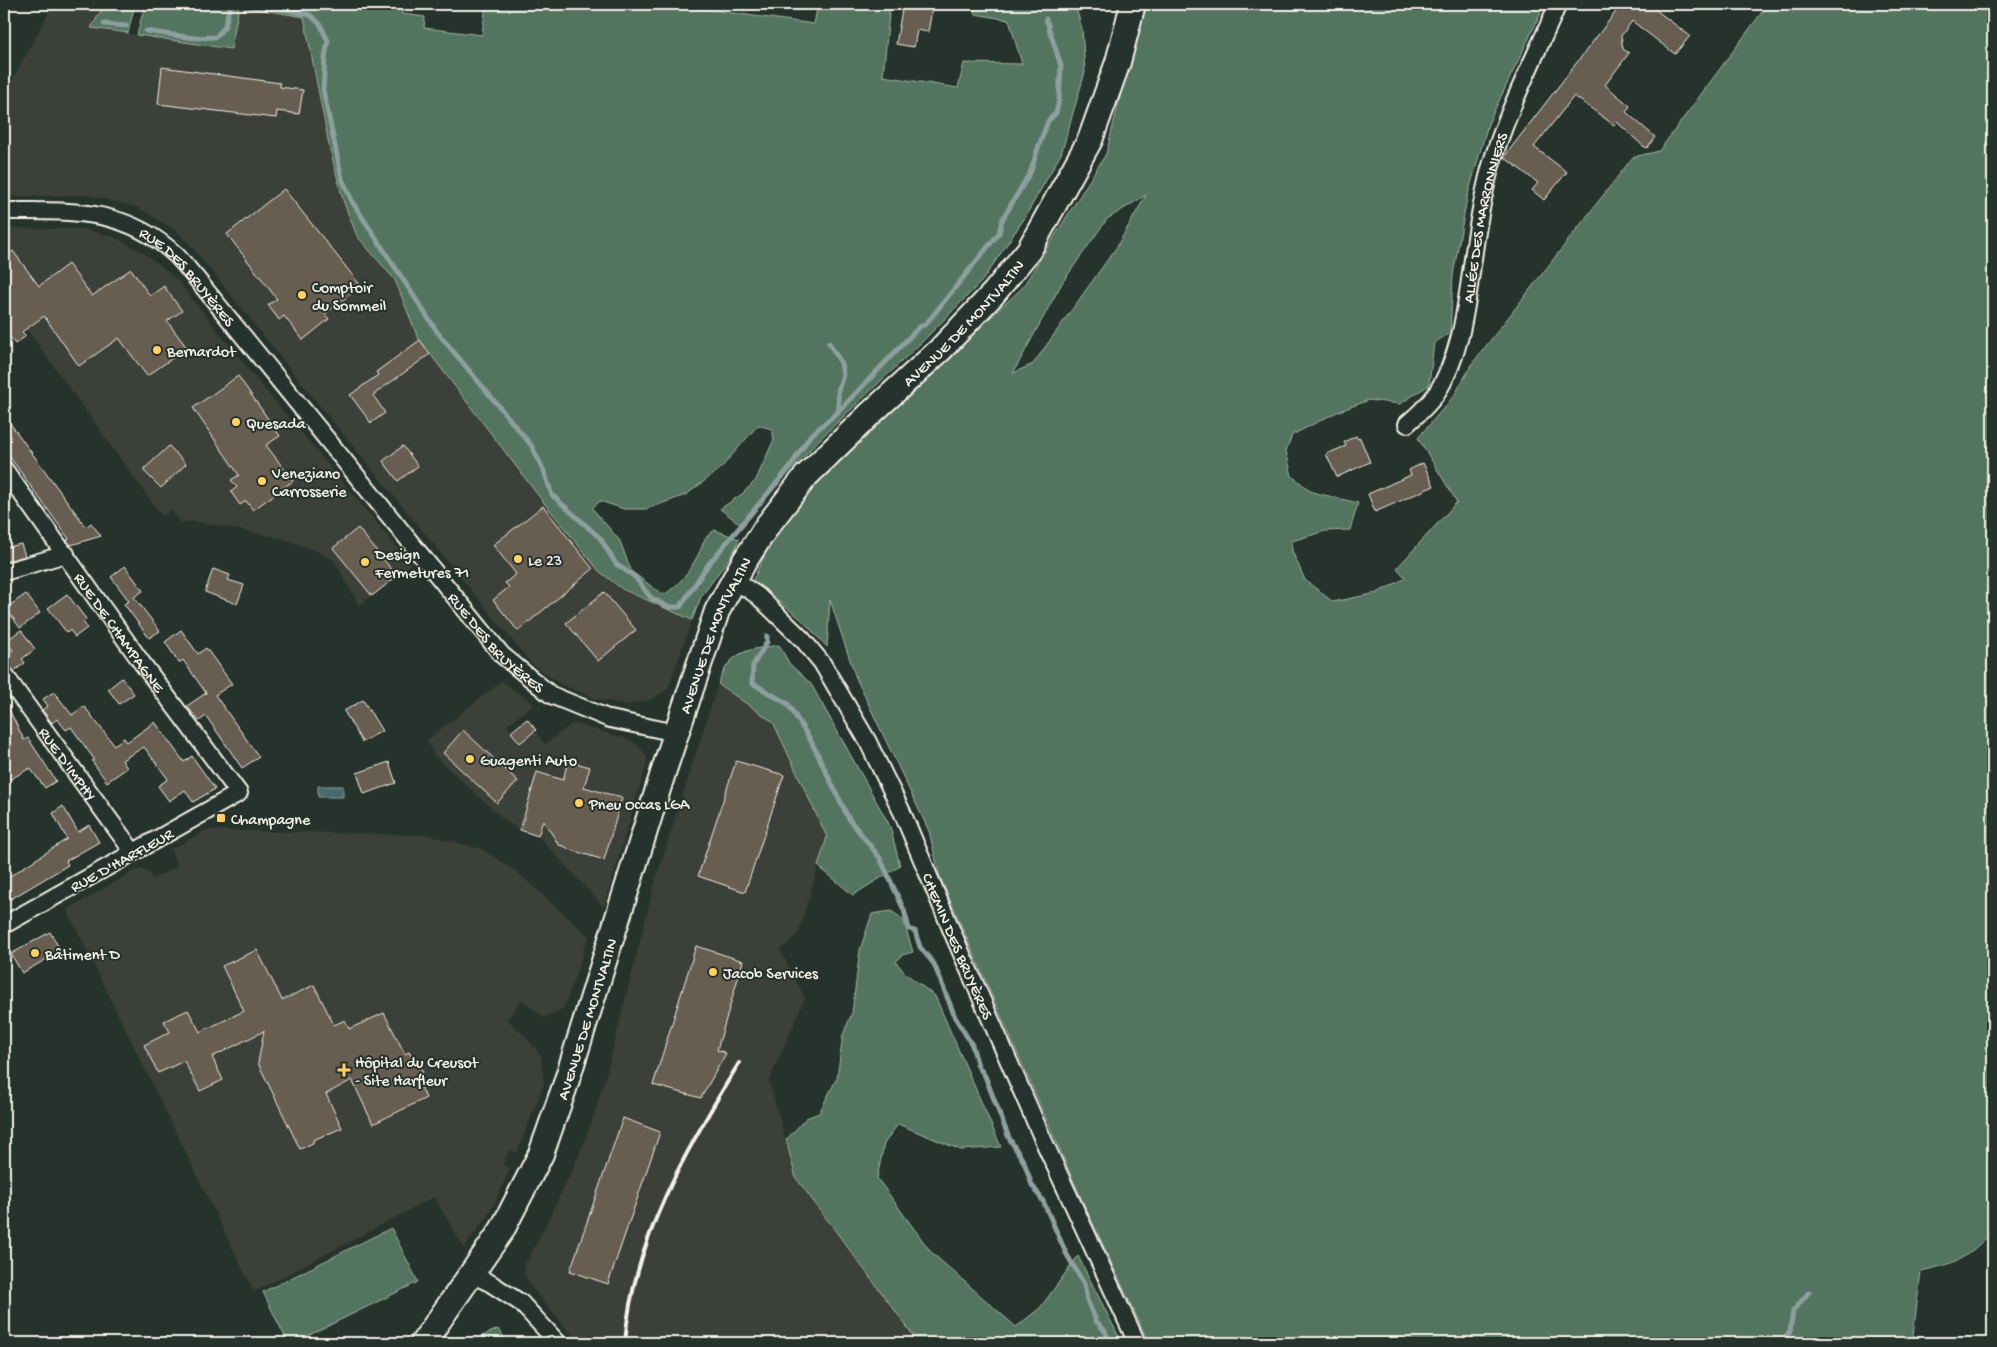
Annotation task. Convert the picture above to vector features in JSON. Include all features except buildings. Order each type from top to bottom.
[{"type":"street","name":"AVENUE DE MONTVALTIN","points":[[423,1343],[502,1230],[541,1154],[565,1086],[716,611],[767,526],[806,476],[940,350],[994,293],[1029,250],[1090,140],[1118,62],[1134,4]]},
{"type":"street","name":"ALLÉE DES MARRONNIERS","points":[[1406,424],[1423,410],[1435,395],[1446,376],[1455,354],[1461,334],[1490,168],[1511,112],[1558,4]]},
{"type":"street","name":"RUE DES BRUYÈRES","points":[[4,211],[62,211],[97,214],[124,222],[153,237],[176,255],[196,278],[502,655],[551,695],[610,718],[676,733]]},
{"type":"street","name":"RUE DE CHAMPAGNE","points":[[4,469],[66,554],[142,664],[239,793]]},
{"type":"street","points":[[4,572],[66,554]]},
{"type":"street","name":"CHEMIN DES BRUYÈRES","points":[[734,580],[758,596],[804,640],[822,663],[867,740],[902,812],[1045,1144],[1137,1343]]},
{"type":"street","name":"RUE D'IMPHY","points":[[4,674],[133,852]]},
{"type":"street","name":"RUE D'HARFLEUR","points":[[4,925],[239,793]]},
{"type":"street","points":[[471,1274],[490,1283],[522,1304],[558,1343]]},
{"type":"shaded area","points":[[53,4],[105,4],[92,28],[231,49],[238,6],[304,17],[330,150],[344,203],[357,236],[395,280],[418,338],[496,439],[622,589],[692,620],[668,689],[652,699],[629,705],[597,699],[560,684],[531,663],[193,248],[175,230],[137,207],[86,195],[4,197],[4,96]]},
{"type":"shaded area","points":[[4,228],[82,229],[114,237],[141,251],[161,266],[179,282],[248,369],[411,564],[359,606],[335,561],[317,551],[281,538],[194,521],[181,523],[171,510],[162,516],[4,298]]},
{"type":"shaded area","points":[[502,681],[534,704],[507,725],[511,732],[527,719],[545,744],[573,723],[633,741],[643,750],[647,758],[604,907],[538,836],[520,830],[504,820],[434,755],[427,740]]},
{"type":"shaded area","points":[[718,684],[773,722],[827,837],[798,934],[780,950],[805,998],[769,1081],[796,1178],[919,1343],[579,1343],[530,1286],[525,1274],[524,1264],[529,1258],[572,1171],[589,1130],[607,1072],[655,882]]},
{"type":"shaded area","name":"Hôpital du Creusot - Site Harfleur","points":[[207,830],[427,835],[482,849],[517,872],[589,936],[564,1008],[544,1018],[522,1000],[507,1019],[524,1035],[541,1056],[544,1083],[517,1153],[509,1150],[503,1165],[510,1169],[491,1211],[464,1248],[434,1197],[254,1292],[67,910],[134,871],[143,869],[149,872],[152,879],[178,866],[170,850]]},
{"type":"green space","points":[[105,4],[135,4],[128,33],[91,28]]},
{"type":"green space","points":[[145,4],[403,4],[402,14],[425,17],[424,28],[482,35],[486,4],[666,4],[814,24],[818,4],[890,4],[883,76],[958,88],[964,63],[1022,64],[1009,20],[975,14],[972,4],[1075,4],[1082,29],[1085,72],[1061,154],[1024,219],[982,281],[924,340],[819,440],[743,526],[720,509],[742,494],[756,480],[774,439],[772,429],[758,425],[720,469],[686,495],[646,509],[624,509],[600,501],[592,508],[620,541],[631,571],[663,595],[674,588],[687,573],[706,538],[715,530],[739,539],[733,553],[701,597],[692,620],[622,589],[599,571],[541,499],[418,338],[395,280],[357,236],[344,203],[330,150],[304,17],[239,6],[231,49],[137,35]]},
{"type":"green space","points":[[1143,4],[1545,4],[1488,124],[1467,198],[1453,275],[1450,333],[1434,343],[1429,385],[1400,404],[1369,400],[1337,412],[1292,435],[1286,451],[1292,476],[1312,492],[1358,503],[1350,530],[1325,531],[1292,541],[1292,551],[1305,580],[1333,602],[1377,593],[1406,578],[1397,568],[1457,502],[1418,438],[1454,396],[1472,364],[1633,157],[1659,151],[1768,4],[1993,4],[1993,1231],[1976,1248],[1961,1258],[1921,1271],[1912,1343],[1149,1343],[1081,1198],[940,877],[929,831],[856,678],[830,600],[827,647],[802,620],[753,580],[773,537],[808,492],[877,424],[1022,288],[1106,154]],"holes":[[[1146,195],[1116,248],[1033,364],[1013,373],[1062,283],[1107,219]]]},
{"type":"green space","points":[[779,645],[789,663],[811,684],[890,826],[900,866],[853,895],[818,866],[827,837],[773,722],[718,684],[728,664],[734,658],[758,648]]},
{"type":"green space","points":[[891,911],[903,919],[913,952],[902,955],[896,962],[906,974],[935,996],[1001,1147],[961,1150],[898,1124],[884,1144],[877,1178],[931,1252],[1016,1327],[1040,1308],[1078,1256],[1122,1343],[919,1343],[796,1178],[786,1140],[806,1118],[819,1113],[837,1078],[843,1035],[852,1013],[860,950],[872,914]]},
{"type":"green space","points":[[391,1228],[418,1282],[293,1343],[288,1343],[263,1292]]},
{"type":"green space","points":[[498,1329],[505,1338],[502,1343],[477,1343],[482,1336]]},
{"type":"water","points":[[318,786],[343,786],[343,797],[318,797]]},
{"type":"waterway","points":[[146,31],[194,38],[216,37],[225,26],[229,9],[234,4]]},
{"type":"waterway","points":[[260,4],[310,15],[320,24],[328,41],[323,90],[342,179],[353,203],[438,333],[531,445],[544,471],[552,495],[600,538],[616,564],[635,577],[651,598],[668,607],[680,607],[707,566],[790,467],[810,436],[839,411],[919,327],[926,324],[999,233],[1002,220],[1031,171],[1048,121],[1056,113],[1059,100],[1061,66],[1046,19]]},
{"type":"waterway","points":[[104,24],[126,26]]},
{"type":"waterway","points":[[829,343],[841,363],[843,375],[838,391],[839,411]]},
{"type":"waterway","points":[[767,636],[767,642],[753,665],[752,683],[788,704],[811,741],[849,819],[880,858],[904,910],[909,929],[915,931],[920,947],[934,964],[955,1017],[972,1045],[978,1066],[985,1076],[1009,1138],[1024,1162],[1032,1185],[1043,1201],[1066,1253],[1084,1284],[1087,1300],[1096,1321],[1105,1331],[1110,1343]]},
{"type":"waterway","points":[[1781,1343],[1790,1332],[1793,1311],[1809,1292]]},
{"type":"railway","points":[[625,1343],[630,1305],[638,1269],[650,1232],[682,1162],[739,1063]]},
{"type":"place","name":"Comptoir du Sommeil","points":[[302,295]]},
{"type":"place","name":"Bernardot","points":[[157,350]]},
{"type":"place","name":"Quesada","points":[[236,422]]},
{"type":"place","name":"Veneziano Carrosserie","points":[[262,481]]},
{"type":"place","name":"Le 23","points":[[518,559]]},
{"type":"place","name":"Design Fermetures 71","points":[[365,562]]},
{"type":"place","name":"Guagenti Auto","points":[[470,759]]},
{"type":"place","name":"Pneu Occas LGA","points":[[579,803]]},
{"type":"place","name":"Champagne","points":[[221,818]]},
{"type":"place","name":"Bâtiment D","points":[[35,953]]},
{"type":"place","name":"Jacob Services","points":[[713,972]]},
{"type":"place","name":"Hôpital du Creusot - Site Harfleur","points":[[344,1070]]}]
